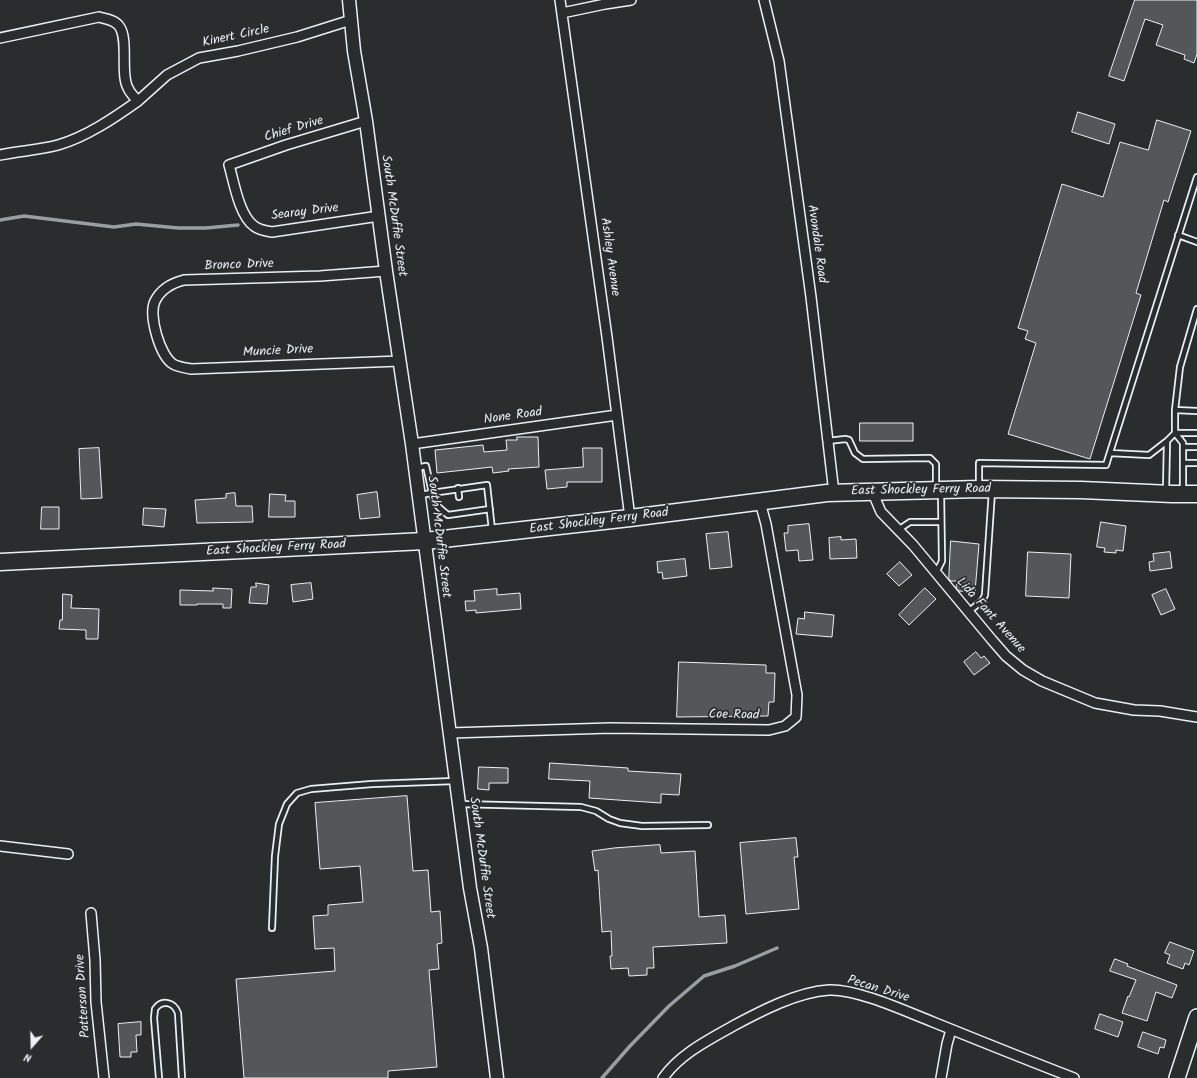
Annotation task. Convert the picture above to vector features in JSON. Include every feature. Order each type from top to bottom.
[{"type":"highway","name":"East Shockley Ferry Road","points":[[0,562],[425,541],[834,493],[938,490],[1081,490],[1190,494]]},
{"type":"main road","points":[[1177,1078],[1197,1017]]},
{"type":"street","name":"South McDuffie Street","points":[[348,0],[386,271],[416,468],[418,495],[454,754],[456,781],[470,888],[481,948],[497,1078]]},
{"type":"street","name":"Ashley Avenue","points":[[560,0],[630,518]]},
{"type":"street","points":[[562,12],[631,0]]},
{"type":"street","name":"Avondale Road","points":[[764,0],[779,61],[811,297],[834,493]]},
{"type":"street","points":[[0,38],[99,17],[114,22],[120,26],[124,41],[124,68],[127,87],[138,100]]},
{"type":"street","name":"Kinert Circle","points":[[0,154],[58,145],[83,135],[114,118],[167,75],[199,58],[238,51],[297,37],[351,20]]},
{"type":"street","name":"Chief Drive","points":[[229,165],[286,145],[366,121]]},
{"type":"street","name":"Searay Drive","points":[[229,165],[242,211],[254,226],[261,230],[272,232],[379,216]]},
{"type":"street","name":"Bronco Drive","points":[[164,354],[156,336],[153,311],[155,301],[166,287],[174,282],[184,280],[320,276],[386,271]]},
{"type":"street","name":"Muncie Drive","points":[[164,354],[172,364],[191,368],[400,361]]},
{"type":"street","name":"None Road","points":[[412,444],[616,415]]},
{"type":"street","name":"Lida Fant Avenue","points":[[872,492],[881,512],[1006,656],[1023,670],[1042,681],[1071,694],[1108,706],[1134,710],[1160,711],[1197,717]]},
{"type":"street","name":"Coe Road","points":[[450,733],[610,728],[769,730],[785,726],[796,717],[797,695],[766,524],[760,502]]},
{"type":"street","points":[[0,846],[68,854]]},
{"type":"street","name":"Patterson Drive","points":[[91,913],[95,960],[96,1002],[104,1078]]},
{"type":"street","name":"Pecan Drive","points":[[663,1078],[673,1066],[689,1052],[747,1019],[790,1000],[814,992],[831,990],[848,992],[882,1002],[1074,1078]]},
{"type":"street","points":[[941,1078],[951,1030]]},
{"type":"lane","points":[[968,612],[982,601],[985,594],[985,490],[979,463],[1106,465],[1197,177]]},
{"type":"lane","points":[[1178,236],[1197,242]]},
{"type":"lane","points":[[1190,494],[1183,463],[1183,443],[1175,433],[1175,410],[1180,367],[1197,309]]},
{"type":"lane","points":[[1175,410],[1197,411]]},
{"type":"lane","points":[[1110,453],[1149,455],[1175,433],[1197,434]]},
{"type":"lane","points":[[828,441],[849,440],[855,453],[863,459],[930,458],[936,464],[941,522],[942,561],[936,574]]},
{"type":"lane","points":[[1166,441],[1166,494]]},
{"type":"lane","points":[[1183,447],[1197,447]]},
{"type":"lane","points":[[1183,463],[1197,463]]},
{"type":"lane","points":[[416,468],[426,466],[433,502],[448,515],[490,509]]},
{"type":"lane","points":[[418,495],[487,485],[493,534]]},
{"type":"lane","points":[[458,488],[459,497]]},
{"type":"lane","points":[[898,530],[910,522],[941,522]]},
{"type":"lane","points":[[272,928],[275,856],[279,824],[287,804],[297,793],[311,789],[372,784],[456,781]]},
{"type":"lane","points":[[459,804],[581,807],[596,811],[609,819],[620,823],[642,826],[708,826]]},
{"type":"lane","points":[[159,1078],[154,1018],[155,1009],[161,1003],[166,1003],[172,1004],[178,1013],[182,1078]]},
{"type":"building","points":[[1135,0],[1197,0],[1197,54],[1194,63],[1184,59],[1185,55],[1156,45],[1163,25],[1145,19],[1124,81],[1109,76]]},
{"type":"building","points":[[1078,112],[1115,124],[1109,144],[1072,132]]},
{"type":"building","points":[[1157,120],[1191,131],[1168,202],[1164,200],[1136,293],[1141,295],[1090,459],[1008,434],[1036,343],[1025,339],[1028,331],[1018,328],[1062,184],[1103,197],[1120,142],[1148,150]]},
{"type":"building","points":[[860,423],[913,423],[913,441],[860,441]]},
{"type":"building","points":[[517,437],[538,437],[539,467],[508,469],[509,471],[493,473],[492,467],[437,473],[435,450],[483,445],[484,452],[507,450],[506,440],[517,440]]},
{"type":"building","points":[[99,448],[102,498],[81,499],[79,449]]},
{"type":"building","points":[[583,448],[602,448],[602,482],[567,482],[567,487],[547,489],[545,470],[583,467]]},
{"type":"building","points":[[377,492],[380,517],[360,519],[357,495]]},
{"type":"building","points":[[235,493],[236,506],[252,506],[253,522],[197,523],[195,500],[226,498],[226,494]]},
{"type":"building","points":[[270,494],[286,495],[285,501],[295,501],[295,517],[269,517]]},
{"type":"building","points":[[42,507],[59,507],[59,529],[41,529]]},
{"type":"building","points":[[144,508],[166,509],[164,527],[143,525]]},
{"type":"building","points":[[1101,522],[1126,526],[1123,551],[1116,550],[1116,553],[1104,552],[1105,548],[1097,547]]},
{"type":"building","points":[[809,524],[813,560],[799,561],[798,550],[786,551],[784,533],[788,533],[788,526]]},
{"type":"building","points":[[728,532],[732,567],[710,569],[706,534]]},
{"type":"building","points":[[841,537],[841,540],[856,539],[857,558],[830,559],[829,538]]},
{"type":"building","points":[[951,541],[979,544],[975,592],[959,591],[956,588],[957,581],[951,581],[949,579]]},
{"type":"building","points":[[1028,552],[1071,554],[1069,598],[1026,596]]},
{"type":"building","points":[[1170,552],[1172,568],[1150,571],[1149,562],[1154,561],[1153,554]]},
{"type":"building","points":[[685,559],[687,576],[663,579],[662,572],[658,573],[657,562]]},
{"type":"building","points":[[900,562],[912,575],[899,586],[887,574]]},
{"type":"building","points":[[256,583],[269,585],[267,604],[249,603],[251,587],[256,587]]},
{"type":"building","points":[[311,583],[313,599],[293,602],[291,585]]},
{"type":"building","points":[[213,588],[232,589],[231,608],[223,608],[223,604],[180,605],[180,590],[213,591]]},
{"type":"building","points":[[925,588],[936,599],[909,625],[899,615]]},
{"type":"building","points":[[497,589],[497,595],[520,593],[521,609],[476,613],[476,610],[466,611],[465,601],[475,601],[474,591]]},
{"type":"building","points":[[1166,589],[1175,609],[1161,615],[1152,595]]},
{"type":"building","points":[[63,594],[72,595],[71,608],[99,609],[98,639],[86,639],[86,630],[59,629],[60,620],[62,620]]},
{"type":"building","points":[[805,612],[834,615],[832,637],[796,634],[798,618],[804,619]]},
{"type":"building","points":[[976,652],[981,658],[984,656],[990,663],[974,675],[964,662]]},
{"type":"building","points":[[679,662],[766,665],[766,673],[775,673],[774,702],[769,702],[768,716],[677,717]]},
{"type":"building","points":[[550,763],[628,768],[628,771],[681,774],[679,795],[661,794],[661,803],[589,798],[590,781],[549,779]]},
{"type":"building","points":[[479,767],[508,768],[508,783],[489,783],[489,790],[478,789]]},
{"type":"building","points":[[407,796],[413,871],[428,870],[431,912],[440,911],[442,943],[437,944],[439,969],[429,970],[437,1067],[388,1071],[388,1078],[244,1078],[236,979],[335,971],[334,948],[315,949],[313,916],[328,915],[328,905],[363,902],[360,866],[320,869],[315,803]]},
{"type":"building","points":[[796,838],[798,857],[794,857],[799,909],[746,914],[740,843]]},
{"type":"building","points":[[660,845],[661,853],[695,851],[699,917],[725,915],[727,943],[653,947],[654,968],[647,968],[647,975],[629,976],[628,968],[611,969],[611,931],[602,932],[598,870],[595,871],[592,851]]},
{"type":"building","points":[[1170,942],[1194,951],[1189,965],[1185,963],[1183,969],[1167,963],[1170,955],[1165,953]]},
{"type":"building","points":[[1115,959],[1128,964],[1127,966],[1177,985],[1172,998],[1156,992],[1147,1021],[1122,1013],[1136,980],[1110,971]]},
{"type":"building","points":[[1100,1014],[1123,1022],[1118,1037],[1095,1029]]},
{"type":"building","points":[[141,1022],[141,1035],[136,1035],[137,1052],[131,1052],[131,1057],[120,1057],[118,1024]]},
{"type":"building","points":[[1143,1032],[1166,1040],[1164,1048],[1160,1047],[1158,1054],[1138,1047]]},
{"type":"waterway","points":[[0,220],[24,216],[114,227],[136,224],[178,228],[206,228],[238,225]]},
{"type":"waterway","points":[[602,1078],[630,1046],[669,1006],[704,976],[735,966],[777,948]]}]
